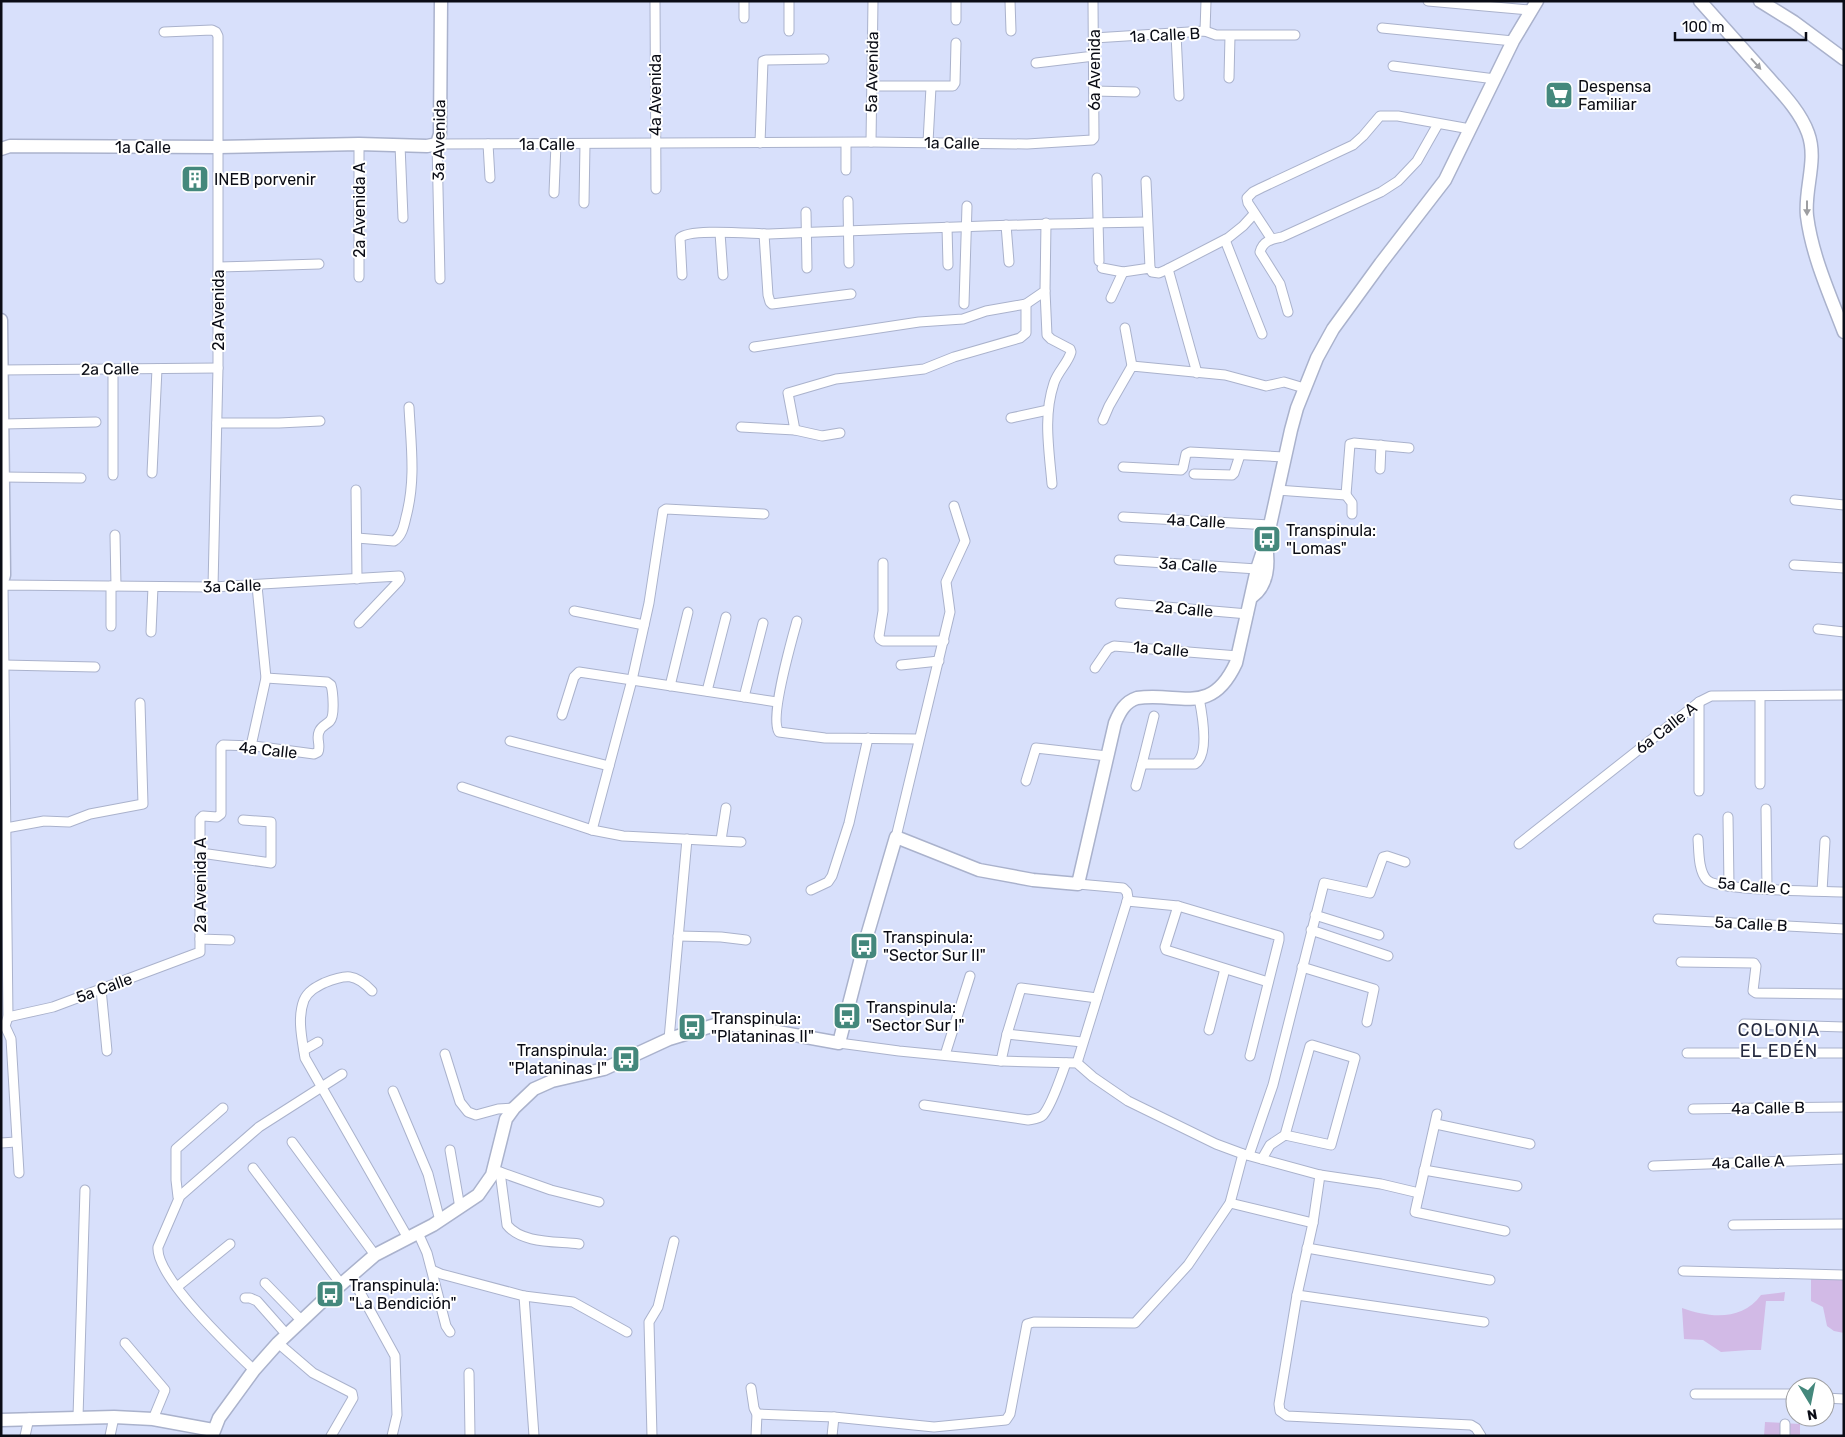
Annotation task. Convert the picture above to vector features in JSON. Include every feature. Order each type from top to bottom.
[{"type":"street","name":"3a Avenida","points":[[440,279],[436,144],[440,134],[441,1]]},
{"type":"street","name":"4a Avenida","points":[[655,1],[656,189]]},
{"type":"street","points":[[744,1],[744,18]]},
{"type":"street","points":[[789,1],[789,31]]},
{"type":"street","name":"5a Avenida","points":[[871,142],[872,1]]},
{"type":"street","points":[[956,1],[956,20]]},
{"type":"street","points":[[1010,1],[1011,31]]},
{"type":"street","name":"6a Avenida","points":[[1094,1],[1094,139]]},
{"type":"street","points":[[1205,31],[1206,1]]},
{"type":"street","points":[[1078,884],[1107,756],[1119,714],[1128,701],[1142,697],[1183,700],[1199,698],[1212,693],[1225,684],[1231,674],[1238,656],[1257,569],[1266,543],[1284,457],[1297,408],[1317,358],[1333,329],[1381,262],[1442,185],[1513,41],[1534,6],[1428,1]]},
{"type":"street","points":[[1700,1],[1792,105],[1807,129],[1812,144],[1807,217],[1825,282],[1844,332]]},
{"type":"street","points":[[1760,1],[1794,22],[1844,58]]},
{"type":"street","points":[[1382,28],[1513,41]]},
{"type":"street","name":"2a Avenida","points":[[164,32],[212,30],[216,32],[219,267],[213,588]]},
{"type":"street","name":"1a Calle B","points":[[1094,38],[1205,31],[1213,35],[1230,36],[1295,35]]},
{"type":"street","points":[[1176,34],[1179,96]]},
{"type":"street","points":[[1229,78],[1230,36]]},
{"type":"street","points":[[872,86],[931,87],[954,85],[956,43]]},
{"type":"street","points":[[1036,63],[1094,56]]},
{"type":"street","points":[[760,143],[764,60],[824,59]]},
{"type":"street","points":[[1393,66],[1495,79]]},
{"type":"street","points":[[928,142],[931,87]]},
{"type":"street","points":[[1094,92],[1135,92]]},
{"type":"street","points":[[1272,238],[1254,214],[1247,200],[1253,192],[1353,145],[1381,115],[1398,116],[1470,129]]},
{"type":"street","points":[[1288,312],[1280,284],[1260,250],[1272,238],[1282,237],[1390,186],[1406,174],[1417,161],[1438,124]]},
{"type":"street","name":"1a Calle","points":[[1,149],[10,146],[218,147],[359,144],[427,146],[436,144],[871,142],[1027,144],[1090,141],[1094,139]]},
{"type":"street","points":[[846,143],[846,170]]},
{"type":"street","name":"2a Avenida A","points":[[359,144],[359,277]]},
{"type":"street","points":[[488,144],[490,178]]},
{"type":"street","points":[[554,193],[556,144]]},
{"type":"street","points":[[584,203],[585,144]]},
{"type":"street","points":[[400,145],[402,218]]},
{"type":"street","points":[[1097,178],[1097,223],[1100,264],[1123,272],[1150,268]]},
{"type":"street","points":[[1146,181],[1150,268],[1152,272],[1157,274],[1225,240],[1238,231],[1254,214]]},
{"type":"street","points":[[848,201],[849,263]]},
{"type":"street","points":[[964,304],[966,206]]},
{"type":"street","points":[[806,212],[807,268]]},
{"type":"street","points":[[682,275],[680,236],[704,233],[764,234],[1046,223],[1147,222]]},
{"type":"street","points":[[1046,223],[1045,291],[1047,336],[1070,349],[1071,352],[1056,379],[1048,410],[1052,484]]},
{"type":"street","points":[[1006,225],[1009,262]]},
{"type":"street","points":[[947,228],[948,264]]},
{"type":"street","points":[[720,233],[723,275]]},
{"type":"street","points":[[764,234],[768,295],[772,304],[851,294]]},
{"type":"street","points":[[1225,240],[1262,334]]},
{"type":"street","points":[[219,267],[319,264]]},
{"type":"street","points":[[1168,270],[1197,373]]},
{"type":"street","points":[[1111,298],[1123,272]]},
{"type":"street","points":[[754,347],[919,322],[963,319],[986,311],[1026,304],[1045,291]]},
{"type":"street","points":[[795,430],[788,393],[836,379],[924,369],[954,357],[1020,338],[1026,333],[1026,304]]},
{"type":"street","points":[[1,320],[4,575],[2,585],[8,1016],[3,1026],[11,1039],[19,1173]]},
{"type":"street","points":[[1104,420],[1109,406],[1132,366],[1125,328]]},
{"type":"street","points":[[1132,366],[1238,377],[1265,386],[1283,382],[1304,388]]},
{"type":"street","name":"2a Calle","points":[[2,370],[218,368]]},
{"type":"street","points":[[113,369],[113,475]]},
{"type":"street","points":[[152,473],[157,369]]},
{"type":"street","points":[[356,538],[394,541],[398,538],[404,526],[412,497],[413,476],[409,408]]},
{"type":"street","points":[[1011,418],[1048,410]]},
{"type":"street","points":[[216,423],[320,421]]},
{"type":"street","points":[[3,424],[96,422]]},
{"type":"street","points":[[741,427],[795,430],[822,436],[840,433]]},
{"type":"street","points":[[1352,514],[1352,503],[1346,495],[1349,446],[1354,443],[1409,448]]},
{"type":"street","points":[[1380,470],[1382,445]]},
{"type":"street","points":[[1123,467],[1181,470],[1188,453],[1284,457]]},
{"type":"street","points":[[1194,474],[1232,475],[1240,455]]},
{"type":"street","points":[[3,480],[81,478]]},
{"type":"street","points":[[356,490],[357,579]]},
{"type":"street","points":[[1277,490],[1346,495]]},
{"type":"street","points":[[1795,500],[1844,505]]},
{"type":"street","points":[[839,1043],[864,946],[896,837],[918,740],[944,641],[950,610],[946,582],[965,540],[954,506]]},
{"type":"street","points":[[592,830],[632,680],[654,582],[664,509],[764,514]]},
{"type":"street","name":"4a Calle","points":[[1123,518],[1270,525]]},
{"type":"street","points":[[111,626],[116,535]]},
{"type":"street","points":[[1252,597],[1261,589],[1267,570],[1266,543]]},
{"type":"street","name":"3a Calle","points":[[1119,560],[1257,569]]},
{"type":"street","points":[[883,563],[883,611],[880,639],[883,641],[944,641]]},
{"type":"street","points":[[1794,566],[1844,568]]},
{"type":"street","name":"3a Calle","points":[[2,585],[213,588],[400,577],[359,624]]},
{"type":"street","points":[[251,746],[266,678],[257,586]]},
{"type":"street","points":[[152,632],[153,587]]},
{"type":"street","name":"2a Calle","points":[[1120,604],[1248,614]]},
{"type":"street","points":[[574,611],[644,625]]},
{"type":"street","points":[[670,686],[688,612]]},
{"type":"street","points":[[707,691],[726,617]]},
{"type":"street","points":[[797,621],[777,702],[776,727],[779,732],[825,738],[918,740]]},
{"type":"street","points":[[744,697],[763,623]]},
{"type":"street","points":[[1818,629],[1844,632]]},
{"type":"street","name":"1a Calle","points":[[1095,668],[1108,649],[1114,646],[1238,656]]},
{"type":"street","points":[[901,664],[939,661]]},
{"type":"street","points":[[4,666],[95,667]]},
{"type":"street","points":[[562,715],[577,672],[777,702]]},
{"type":"street","name":"4a Calle","points":[[200,817],[217,817],[221,814],[220,749],[222,746],[251,746],[314,754],[320,749],[319,731],[332,717],[333,698],[331,685],[317,680],[266,678]]},
{"type":"street","name":"6a Calle A","points":[[1519,844],[1698,702],[1712,696],[1844,695]]},
{"type":"street","points":[[1760,697],[1760,784]]},
{"type":"street","points":[[1142,764],[1194,764],[1199,762],[1205,728],[1199,698]]},
{"type":"street","points":[[1698,702],[1699,791]]},
{"type":"street","points":[[6,824],[69,822],[97,812],[143,804],[140,704]]},
{"type":"street","points":[[1136,786],[1154,716]]},
{"type":"street","points":[[811,890],[828,882],[832,876],[849,823],[868,738]]},
{"type":"street","points":[[510,742],[609,766]]},
{"type":"street","points":[[1026,781],[1037,748],[1107,756]]},
{"type":"street","points":[[462,788],[592,830],[623,836],[741,842]]},
{"type":"street","points":[[721,840],[726,808]]},
{"type":"street","points":[[1766,809],[1767,889]]},
{"type":"street","name":"2a Avenida A","points":[[198,953],[200,949],[200,817]]},
{"type":"street","points":[[1728,817],[1729,886]]},
{"type":"street","points":[[201,853],[270,863],[271,822],[243,820]]},
{"type":"street","points":[[896,837],[979,870],[1033,880],[1123,888],[1127,892],[1127,901],[1077,1063]]},
{"type":"street","points":[[669,1039],[687,839]]},
{"type":"street","name":"5a Calle C","points":[[1698,839],[1704,876],[1711,883],[1767,889],[1844,892]]},
{"type":"street","points":[[1822,891],[1825,841]]},
{"type":"street","points":[[757,1414],[834,1417],[934,1427],[1006,1420],[1010,1414],[1027,1324],[1034,1322],[1135,1323],[1188,1265],[1230,1203],[1273,1085],[1324,882],[1369,893],[1372,892],[1383,857],[1387,856],[1406,862]]},
{"type":"street","points":[[1127,901],[1178,906],[1278,935],[1280,940],[1250,1056]]},
{"type":"street","points":[[1178,906],[1166,949],[1225,970],[1268,982]]},
{"type":"street","points":[[1315,915],[1379,935]]},
{"type":"street","name":"5a Calle B","points":[[1658,919],[1844,929]]},
{"type":"street","points":[[1311,930],[1388,956]]},
{"type":"street","points":[[678,936],[746,940]]},
{"type":"street","points":[[200,939],[230,940]]},
{"type":"street","name":"5a Calle","points":[[8,1016],[54,1007],[198,953]]},
{"type":"street","points":[[1681,962],[1754,963],[1756,966],[1753,990],[1756,993],[1844,994]]},
{"type":"street","points":[[1302,968],[1375,990],[1367,1022]]},
{"type":"street","points":[[1209,1030],[1225,970]]},
{"type":"street","points":[[944,1054],[970,976]]},
{"type":"street","points":[[372,991],[363,982],[347,977],[330,980],[310,992],[304,999],[300,1020],[305,1058],[413,1235],[428,1253],[446,1326],[450,1332]]},
{"type":"street","points":[[1001,1061],[1021,988],[1098,998]]},
{"type":"street","points":[[101,990],[107,1051]]},
{"type":"street","points":[[579,1244],[530,1238],[508,1227],[496,1172],[506,1119],[514,1108],[534,1089],[543,1084],[600,1070],[669,1039],[710,1026],[730,1024],[839,1043],[899,1051],[1001,1061],[1077,1063],[1093,1077],[1128,1101],[1216,1144],[1246,1155],[1320,1175],[1381,1184],[1419,1193]]},
{"type":"street","points":[[1744,1024],[1844,1027]]},
{"type":"street","points":[[1008,1034],[1082,1042]]},
{"type":"street","points":[[304,1050],[318,1042]]},
{"type":"street","points":[[1262,1159],[1270,1145],[1285,1136],[1331,1145],[1355,1058],[1310,1046],[1285,1136]]},
{"type":"street","points":[[1687,1053],[1844,1053]]},
{"type":"street","points":[[445,1054],[460,1102],[468,1112],[476,1115],[498,1109],[514,1108]]},
{"type":"street","points":[[924,1105],[1028,1120],[1034,1119],[1042,1116],[1047,1109],[1066,1063]]},
{"type":"street","points":[[254,1370],[204,1320],[177,1287],[157,1250],[178,1197],[259,1127],[342,1074]]},
{"type":"street","points":[[393,1091],[428,1174],[440,1221]]},
{"type":"street","name":"4a Calle B","points":[[1693,1109],[1844,1107]]},
{"type":"street","points":[[178,1197],[176,1149],[223,1108]]},
{"type":"street","points":[[1437,1114],[1415,1212],[1505,1232]]},
{"type":"street","points":[[1436,1124],[1530,1144]]},
{"type":"street","points":[[1,1143],[16,1142]]},
{"type":"street","points":[[292,1142],[375,1255]]},
{"type":"street","points":[[450,1150],[460,1208]]},
{"type":"street","name":"4a Calle A","points":[[1653,1166],[1844,1158]]},
{"type":"street","points":[[253,1168],[346,1280],[395,1356],[397,1415],[392,1436]]},
{"type":"street","points":[[1424,1170],[1517,1186]]},
{"type":"street","points":[[496,1172],[551,1190],[599,1202]]},
{"type":"street","points":[[1,1420],[78,1416],[153,1419],[213,1433],[219,1418],[254,1370],[283,1339],[346,1280],[375,1255],[440,1221],[460,1208],[483,1190],[496,1172]]},
{"type":"street","points":[[1320,1175],[1313,1223],[1297,1295],[1278,1404],[1280,1411],[1284,1414],[1306,1417],[1471,1425],[1476,1428],[1481,1436]]},
{"type":"street","points":[[78,1416],[85,1190]]},
{"type":"street","points":[[1230,1203],[1313,1223]]},
{"type":"street","points":[[1733,1225],[1844,1224]]},
{"type":"street","points":[[652,1436],[649,1322],[658,1307],[674,1241]]},
{"type":"street","points":[[177,1287],[230,1244]]},
{"type":"street","points":[[1307,1248],[1490,1280]]},
{"type":"street","points":[[432,1270],[524,1296],[573,1302],[627,1332]]},
{"type":"street","points":[[1683,1270],[1844,1275]]},
{"type":"street","points":[[265,1283],[302,1321]]},
{"type":"street","points":[[1297,1295],[1484,1322]]},
{"type":"street","points":[[524,1296],[534,1436]]},
{"type":"street","points":[[245,1298],[256,1301],[283,1339],[313,1373],[352,1393],[353,1398],[331,1436]]},
{"type":"street","points":[[125,1343],[165,1390],[153,1419]]},
{"type":"street","points":[[469,1373],[470,1436]]},
{"type":"street","points":[[751,1388],[754,1408],[757,1414],[756,1436]]},
{"type":"street","points":[[1695,1394],[1785,1394]]},
{"type":"street","points":[[110,1436],[114,1417]]},
{"type":"street","points":[[832,1436],[834,1417]]},
{"type":"street","points":[[25,1436],[29,1418]]},
{"type":"shaded area","points":[[1811,1277],[1844,1280],[1844,1333],[1834,1331],[1827,1326],[1823,1307],[1811,1301]]},
{"type":"shaded area","points":[[1785,1292],[1784,1301],[1766,1301],[1761,1350],[1721,1352],[1703,1340],[1684,1339],[1682,1308],[1703,1314],[1725,1315],[1745,1309],[1761,1295]]},
{"type":"shaded area","points":[[1765,1422],[1785,1423],[1785,1427],[1800,1427],[1800,1436],[1764,1436]]},
{"type":"place","name":"Despensa Familiar","points":[[1559,95]]},
{"type":"place","name":"INEB porvenir","points":[[195,179]]},
{"type":"place","name":"Transpinula: \"Lomas\"","points":[[1267,539]]},
{"type":"place","name":"Transpinula: \"Sector Sur II\"","points":[[864,946]]},
{"type":"place","name":"Transpinula: \"Sector Sur I\"","points":[[847,1016]]},
{"type":"place","name":"Transpinula: \"Plataninas II\"","points":[[692,1027]]},
{"type":"place","name":"Transpinula: \"Plataninas I\"","points":[[626,1059]]},
{"type":"place","name":"Transpinula: \"La Bendición\"","points":[[330,1294]]},
{"type":"district","name":"COLONIA EL EDÉN","points":[[1779,1040]]}]
